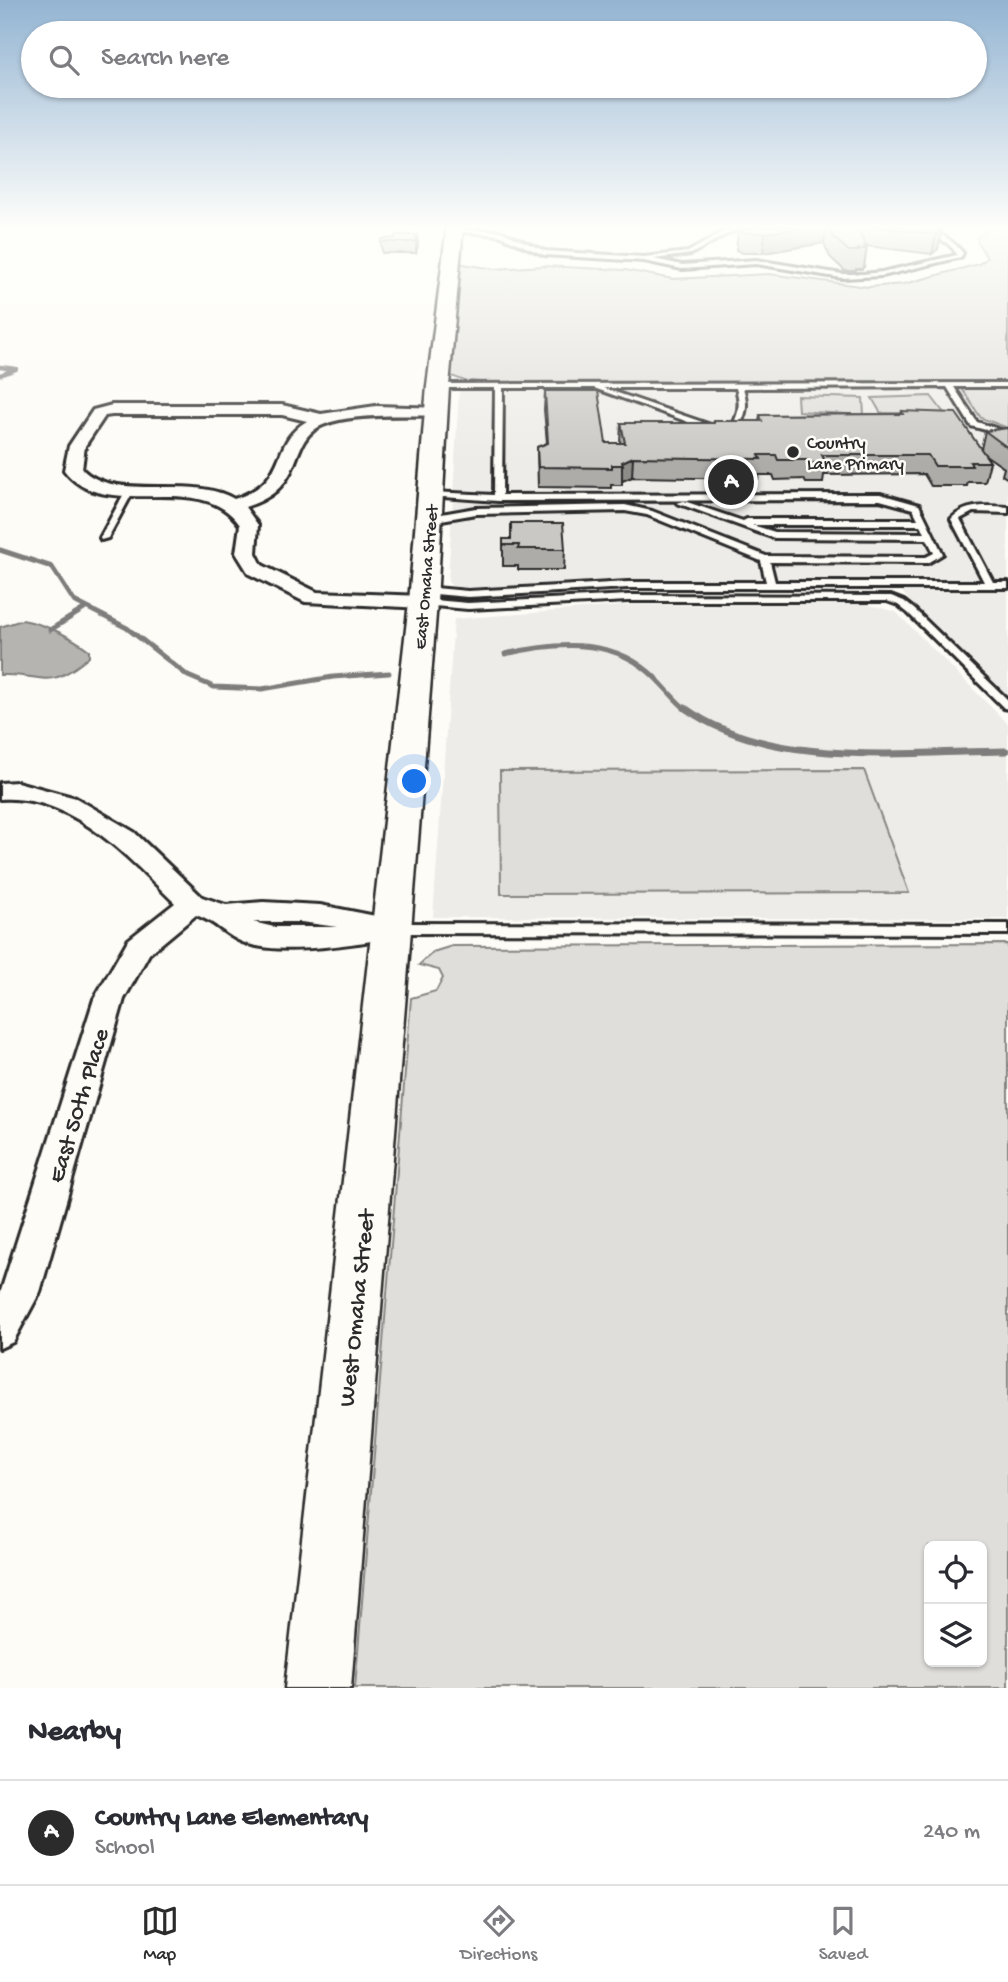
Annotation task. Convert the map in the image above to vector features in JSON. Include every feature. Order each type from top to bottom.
[{"type":"main road","name":"East Omaha Street","points":[[391,928],[424,596],[438,386],[447,305]]},
{"type":"main road","name":"West Omaha Street","points":[[318,1688],[391,928]]},
{"type":"street","points":[[321,419],[282,410],[112,410],[99,413],[77,446],[73,470],[88,484],[130,490],[172,490],[208,496],[234,505],[249,525],[246,551],[251,564],[279,582],[301,589],[312,598],[343,593],[424,596]]},
{"type":"street","points":[[234,505],[268,491],[279,478],[292,441],[306,426],[321,419],[376,411],[437,411]]},
{"type":"street","points":[[0,791],[17,790],[67,804],[125,838],[192,904],[225,915],[250,933],[274,937],[327,938],[391,928]]},
{"type":"street","name":"East 50th Place","points":[[0,1330],[21,1292],[108,999],[138,947],[192,904]]},
{"type":"lane","points":[[949,385],[974,424],[1008,434]]},
{"type":"lane","points":[[438,386],[1008,385]]},
{"type":"lane","points":[[498,498],[499,386]]},
{"type":"lane","points":[[593,386],[675,417],[720,428],[735,426],[741,419],[744,403],[739,386]]},
{"type":"lane","points":[[104,538],[130,490]]},
{"type":"lane","points":[[880,497],[916,507],[939,554],[928,560],[765,559],[753,557],[657,516],[625,508],[476,511],[431,506],[498,498],[685,501],[880,497]]},
{"type":"lane","points":[[622,498],[625,508]]},
{"type":"lane","points":[[657,516],[685,501]]},
{"type":"lane","points":[[685,501],[774,535],[931,536]]},
{"type":"lane","points":[[990,585],[955,519],[960,513],[972,510],[1008,510]]},
{"type":"lane","points":[[736,522],[924,522]]},
{"type":"lane","points":[[765,559],[771,585]]},
{"type":"lane","points":[[424,596],[628,585],[1008,585]]},
{"type":"lane","points":[[424,596],[468,607],[628,598],[888,598],[911,611],[1008,706]]},
{"type":"lane","points":[[391,928],[1008,929]]},
{"type":"shaded area","points":[[454,305],[1008,305],[1008,381],[470,383],[449,375]]},
{"type":"shaded area","points":[[962,389],[1008,389],[1008,428],[981,418]]},
{"type":"shaded area","points":[[1008,389],[1008,696],[909,601],[894,580],[627,581],[472,589],[453,586],[448,582],[459,391]]},
{"type":"shaded area","points":[[797,396],[863,398],[864,415],[798,411]]},
{"type":"shaded area","points":[[931,396],[944,413],[884,413],[880,412],[872,398]]},
{"type":"shaded area","points":[[866,604],[896,612],[1008,724],[1008,919],[433,917],[454,619],[634,605]]},
{"type":"shaded area","points":[[22,620],[66,635],[89,650],[89,657],[75,668],[54,678],[0,675],[0,627]]},
{"type":"shaded area","points":[[864,770],[909,893],[501,894],[500,771]]},
{"type":"shaded area","points":[[1008,944],[1008,1688],[355,1688],[411,998],[436,991],[443,978],[439,970],[419,965],[433,952],[452,946]]},
{"type":"building","points":[[545,391],[598,391],[606,443],[625,443],[621,423],[762,421],[760,415],[903,414],[902,411],[956,413],[990,462],[970,462],[972,466],[935,466],[928,455],[822,455],[826,463],[809,463],[807,460],[778,460],[776,455],[759,455],[761,459],[633,457],[622,462],[623,465],[612,465],[612,468],[538,467],[537,447],[548,443]]},
{"type":"building","points":[[1008,428],[1008,448],[985,431]]},
{"type":"building","points":[[511,523],[563,523],[565,549],[518,549],[519,545],[503,545],[503,539],[511,539]]},
{"type":"waterway","points":[[0,367],[16,369],[0,375]]},
{"type":"waterway","points":[[0,550],[52,567],[74,601],[127,628],[188,676],[214,687],[262,689],[333,677],[389,673]]},
{"type":"waterway","points":[[50,630],[84,609]]},
{"type":"waterway","points":[[505,654],[561,646],[599,648],[616,653],[649,672],[687,710]]},
{"type":"waterway","points":[[685,708],[719,727],[757,741],[797,749],[883,754],[1006,751]]},
{"type":"place","name":"Country Lane Primary","points":[[793,452]]},
{"type":"place","name":"Country Lane Elementary","points":[[731,482]]}]
